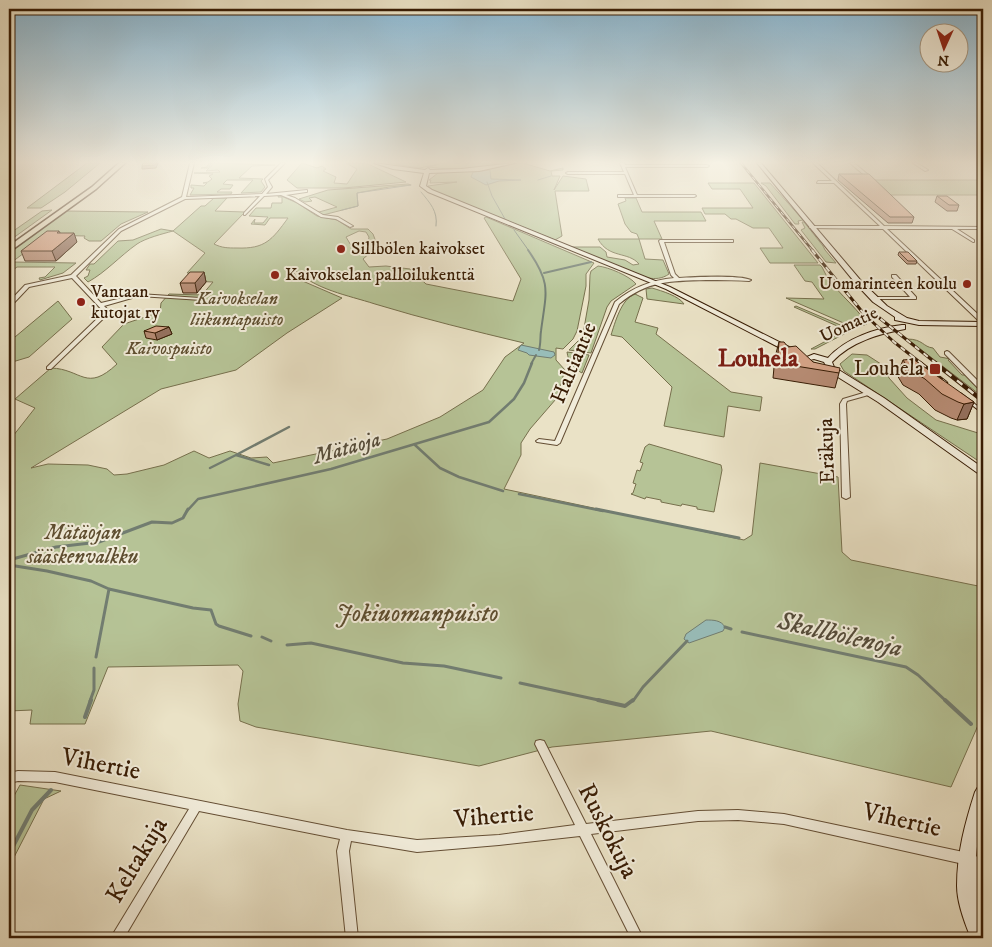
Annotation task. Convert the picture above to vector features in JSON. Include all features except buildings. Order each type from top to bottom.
[{"type":"highway","points":[[9,244],[60,207]]},
{"type":"highway","points":[[9,250],[68,207]]},
{"type":"main road","points":[[469,207],[673,291],[811,356],[823,366],[900,414],[983,472]]},
{"type":"main road","points":[[795,207],[881,306],[892,322],[902,327],[914,324],[983,323]]},
{"type":"main road","points":[[881,306],[914,324]]},
{"type":"main road","name":"Uomatie","points":[[811,356],[892,322],[904,319]]},
{"type":"main road","points":[[746,326],[794,347]]},
{"type":"main road","name":"Uomatie","points":[[823,366],[833,356],[861,340],[902,327]]},
{"type":"main road","points":[[811,356],[806,363],[823,366]]},
{"type":"main road","points":[[983,792],[970,834],[983,910]]},
{"type":"main road","points":[[976,862],[965,888],[974,924],[980,938]]},
{"type":"street","points":[[9,304],[25,288],[73,276],[120,230],[166,207]]},
{"type":"street","points":[[245,214],[251,207]]},
{"type":"street","points":[[307,207],[322,216],[337,218],[351,226]]},
{"type":"street","points":[[862,207],[983,323]]},
{"type":"street","points":[[811,227],[983,228]]},
{"type":"street","points":[[953,228],[973,241]]},
{"type":"street","points":[[732,241],[661,241],[673,275],[677,278],[749,280]]},
{"type":"street","points":[[49,368],[107,312],[73,276]]},
{"type":"street","points":[[873,298],[914,298],[894,276]]},
{"type":"street","name":"Haltiantie","points":[[539,441],[557,443],[617,303],[638,289],[677,278]]},
{"type":"street","points":[[100,305],[139,295],[200,299]]},
{"type":"street","points":[[947,353],[983,388]]},
{"type":"street","name":"Eräkuja","points":[[846,497],[843,404],[845,400],[867,394]]},
{"type":"street","name":"Ruskokuja","points":[[540,744],[637,938]]},
{"type":"street","name":"Vihertie","points":[[9,778],[18,776],[55,776],[347,835],[417,846],[499,840],[698,816],[738,815],[775,818],[851,832],[976,862]]},
{"type":"street","name":"Keltakuja","points":[[117,938],[197,805]]},
{"type":"street","points":[[347,835],[343,851],[352,938]]},
{"type":"green space","name":"Jokiuomanpuisto","points":[[200,207],[219,207],[215,211],[245,212],[214,244],[220,246],[247,248],[261,245],[277,232],[288,218],[270,218],[265,225],[251,224],[255,219],[254,223],[263,223],[268,217],[249,216],[256,208],[303,207],[317,216],[337,220],[351,229],[368,229],[373,234],[376,242],[371,252],[363,259],[369,267],[386,266],[410,269],[426,284],[513,301],[521,279],[484,218],[486,217],[594,263],[586,274],[586,286],[577,331],[573,339],[563,349],[556,348],[556,360],[565,370],[556,399],[530,429],[521,443],[521,455],[504,489],[744,540],[752,535],[760,463],[838,477],[842,552],[851,560],[983,587],[983,714],[951,787],[711,731],[552,747],[479,766],[256,727],[240,721],[238,704],[243,671],[238,665],[108,667],[85,724],[30,724],[32,710],[9,711],[9,437],[13,436],[35,408],[15,399],[51,368],[91,378],[107,373],[117,364],[102,347],[124,324],[160,312],[161,303],[169,294],[202,295],[213,282],[190,281],[197,273],[187,273],[205,253],[173,231]],"holes":[[[359,231],[366,232],[369,237],[368,243],[359,248],[352,247],[346,237]],[[294,269],[322,287],[343,295],[430,320],[524,343],[505,357],[483,390],[440,417],[387,439],[273,463],[267,457],[251,458],[230,451],[209,458],[194,451],[164,465],[127,474],[114,475],[107,469],[88,465],[48,464],[31,468],[161,389],[236,370],[287,333],[342,298],[298,279],[293,272]]]},
{"type":"green space","points":[[336,207],[353,207],[323,215],[314,211],[319,212]]},
{"type":"green space","points":[[474,207],[558,207],[562,236],[555,240]]},
{"type":"green space","points":[[619,207],[640,207],[642,212],[701,212],[706,221],[654,221],[662,239],[639,239],[637,234],[631,232],[625,224]]},
{"type":"green space","points":[[773,207],[818,263],[770,263],[760,248],[783,248],[769,228],[753,228],[736,219],[731,219],[725,214],[705,214],[702,208]]},
{"type":"green space","points":[[782,207],[792,207],[803,220],[798,221],[799,224],[795,224]]},
{"type":"green space","points":[[52,210],[9,241],[9,234],[42,211]]},
{"type":"green space","points":[[66,211],[148,212],[121,224],[101,241],[89,241],[84,238],[85,236],[48,235],[12,262],[76,263],[63,273],[40,280],[39,278],[45,277],[55,267],[17,267],[9,273],[9,253]]},
{"type":"green space","points":[[802,222],[804,222],[836,263],[826,262],[801,230],[805,228]]},
{"type":"green space","points":[[161,229],[173,231],[141,242],[88,282],[84,278],[88,276],[90,270],[86,270],[90,264],[94,264],[118,241],[133,240]]},
{"type":"green space","points":[[598,239],[639,239],[645,259],[663,260],[669,274],[664,277],[648,278],[571,247],[600,247],[606,252],[607,257],[625,260],[633,265],[639,264],[630,257],[607,250]]},
{"type":"green space","points":[[794,265],[820,265],[831,282],[867,324],[855,328],[786,298],[824,299],[812,282],[805,281]]},
{"type":"green space","points":[[598,266],[618,272],[636,284],[611,301],[607,307],[591,353],[569,350],[583,334],[589,300],[590,275],[591,271]]},
{"type":"green space","points":[[652,288],[674,296],[684,304],[647,299],[646,289]]},
{"type":"green space","points":[[635,294],[643,298],[635,322],[658,328],[656,334],[731,392],[762,397],[760,411],[728,406],[724,437],[664,426],[672,387],[622,337],[611,335],[622,306]]},
{"type":"green space","points":[[58,301],[72,319],[29,357],[9,363],[9,342]]},
{"type":"green space","points":[[796,306],[852,330],[815,349],[811,349],[841,333],[844,329],[794,307]]},
{"type":"green space","points":[[907,339],[912,339],[933,348],[940,357],[951,359],[948,360],[962,375],[966,375],[973,384],[983,389],[983,397]]},
{"type":"green space","points":[[567,352],[589,355],[582,373],[572,364]]},
{"type":"green space","points":[[852,354],[867,355],[884,366],[889,378],[907,398],[936,420],[978,433],[983,437],[983,464],[844,371],[840,364]]},
{"type":"green space","points":[[649,444],[721,465],[722,470],[714,512],[682,504],[681,506],[661,502],[661,500],[646,497],[645,499],[631,494],[636,484],[633,483],[637,470],[640,471],[643,463],[640,462],[645,447]]},
{"type":"green space","points":[[20,785],[61,791],[44,799],[9,867],[9,805]]},
{"type":"water","points":[[521,345],[554,352],[555,355],[551,358],[529,355],[518,350]]},
{"type":"water","points":[[706,620],[719,622],[725,627],[723,631],[689,643],[684,639],[686,634]]},
{"type":"waterway","points":[[342,210],[353,207]]},
{"type":"waterway","points":[[432,207],[436,216],[436,226]]},
{"type":"waterway","name":"Mätäoja","points":[[498,207],[505,219]]},
{"type":"waterway","name":"Mätäoja","points":[[514,230],[529,251]]},
{"type":"waterway","name":"Mätäoja","points":[[528,250],[541,272],[545,289],[539,350]]},
{"type":"waterway","points":[[544,273],[591,262]]},
{"type":"waterway","name":"Mätäoja","points":[[531,364],[536,355]]},
{"type":"waterway","name":"Mätäoja","points":[[187,511],[198,499],[331,469],[489,422],[514,399],[524,383],[532,363]]},
{"type":"waterway","points":[[236,455],[289,427]]},
{"type":"waterway","points":[[415,445],[440,468],[459,477],[503,491]]},
{"type":"waterway","points":[[210,468],[236,455]]},
{"type":"waterway","points":[[236,455],[269,465]]},
{"type":"waterway","points":[[519,494],[603,511]]},
{"type":"waterway","name":"Mätäoja","points":[[9,560],[56,547],[99,542],[152,522],[172,523],[183,518],[188,509]]},
{"type":"waterway","points":[[596,509],[739,538]]},
{"type":"waterway","name":"Skallbölenoja","points":[[9,565],[91,581],[109,589]]},
{"type":"waterway","points":[[96,657],[109,589]]},
{"type":"waterway","name":"Skallbölenoja","points":[[109,589],[193,608],[211,610],[216,624],[219,626],[251,636]]},
{"type":"waterway","name":"Skallbölenoja","points":[[725,627],[731,629]]},
{"type":"waterway","name":"Skallbölenoja","points":[[742,632],[906,667],[918,675],[946,701]]},
{"type":"waterway","name":"Skallbölenoja","points":[[262,637],[271,641]]},
{"type":"waterway","name":"Skallbölenoja","points":[[633,701],[643,687],[687,641]]},
{"type":"waterway","name":"Skallbölenoja","points":[[287,645],[311,643],[403,663],[444,666],[501,678]]},
{"type":"waterway","points":[[90,701],[94,690],[94,668]]},
{"type":"waterway","name":"Skallbölenoja","points":[[520,683],[603,701]]},
{"type":"waterway","points":[[85,717],[91,700]]},
{"type":"waterway","name":"Skallbölenoja","points":[[598,700],[625,706],[633,700]]},
{"type":"waterway","name":"Skallbölenoja","points":[[945,700],[971,724]]},
{"type":"waterway","points":[[9,854],[32,810],[51,790]]},
{"type":"railway","points":[[777,207],[813,251]]},
{"type":"railway","points":[[812,250],[864,314],[894,342],[922,364]]},
{"type":"railway","points":[[872,312],[937,364]]},
{"type":"railway","points":[[920,363],[946,383]]},
{"type":"railway","points":[[935,363],[983,401]]},
{"type":"railway","points":[[961,395],[983,412]]},
{"type":"place","name":"Sillbölen kaivokset","points":[[341,249]]},
{"type":"place","name":"Kaivokselan palloilukenttä","points":[[275,275]]},
{"type":"place","name":"Uomarinteen koulu","points":[[967,284]]},
{"type":"place","name":"Vantaan kutojat ry","points":[[81,302]]},
{"type":"place","name":"Louhela","points":[[935,369]]},
{"type":"district","name":"Louhela","points":[[758,359]]},
{"type":"park label","name":"Kaivokselan liikuntapuisto","points":[[237,309]]},
{"type":"park label","name":"Kaivospuisto","points":[[169,349]]},
{"type":"park label","name":"Mätäojan sääskenvalkku","points":[[83,545]]}]
